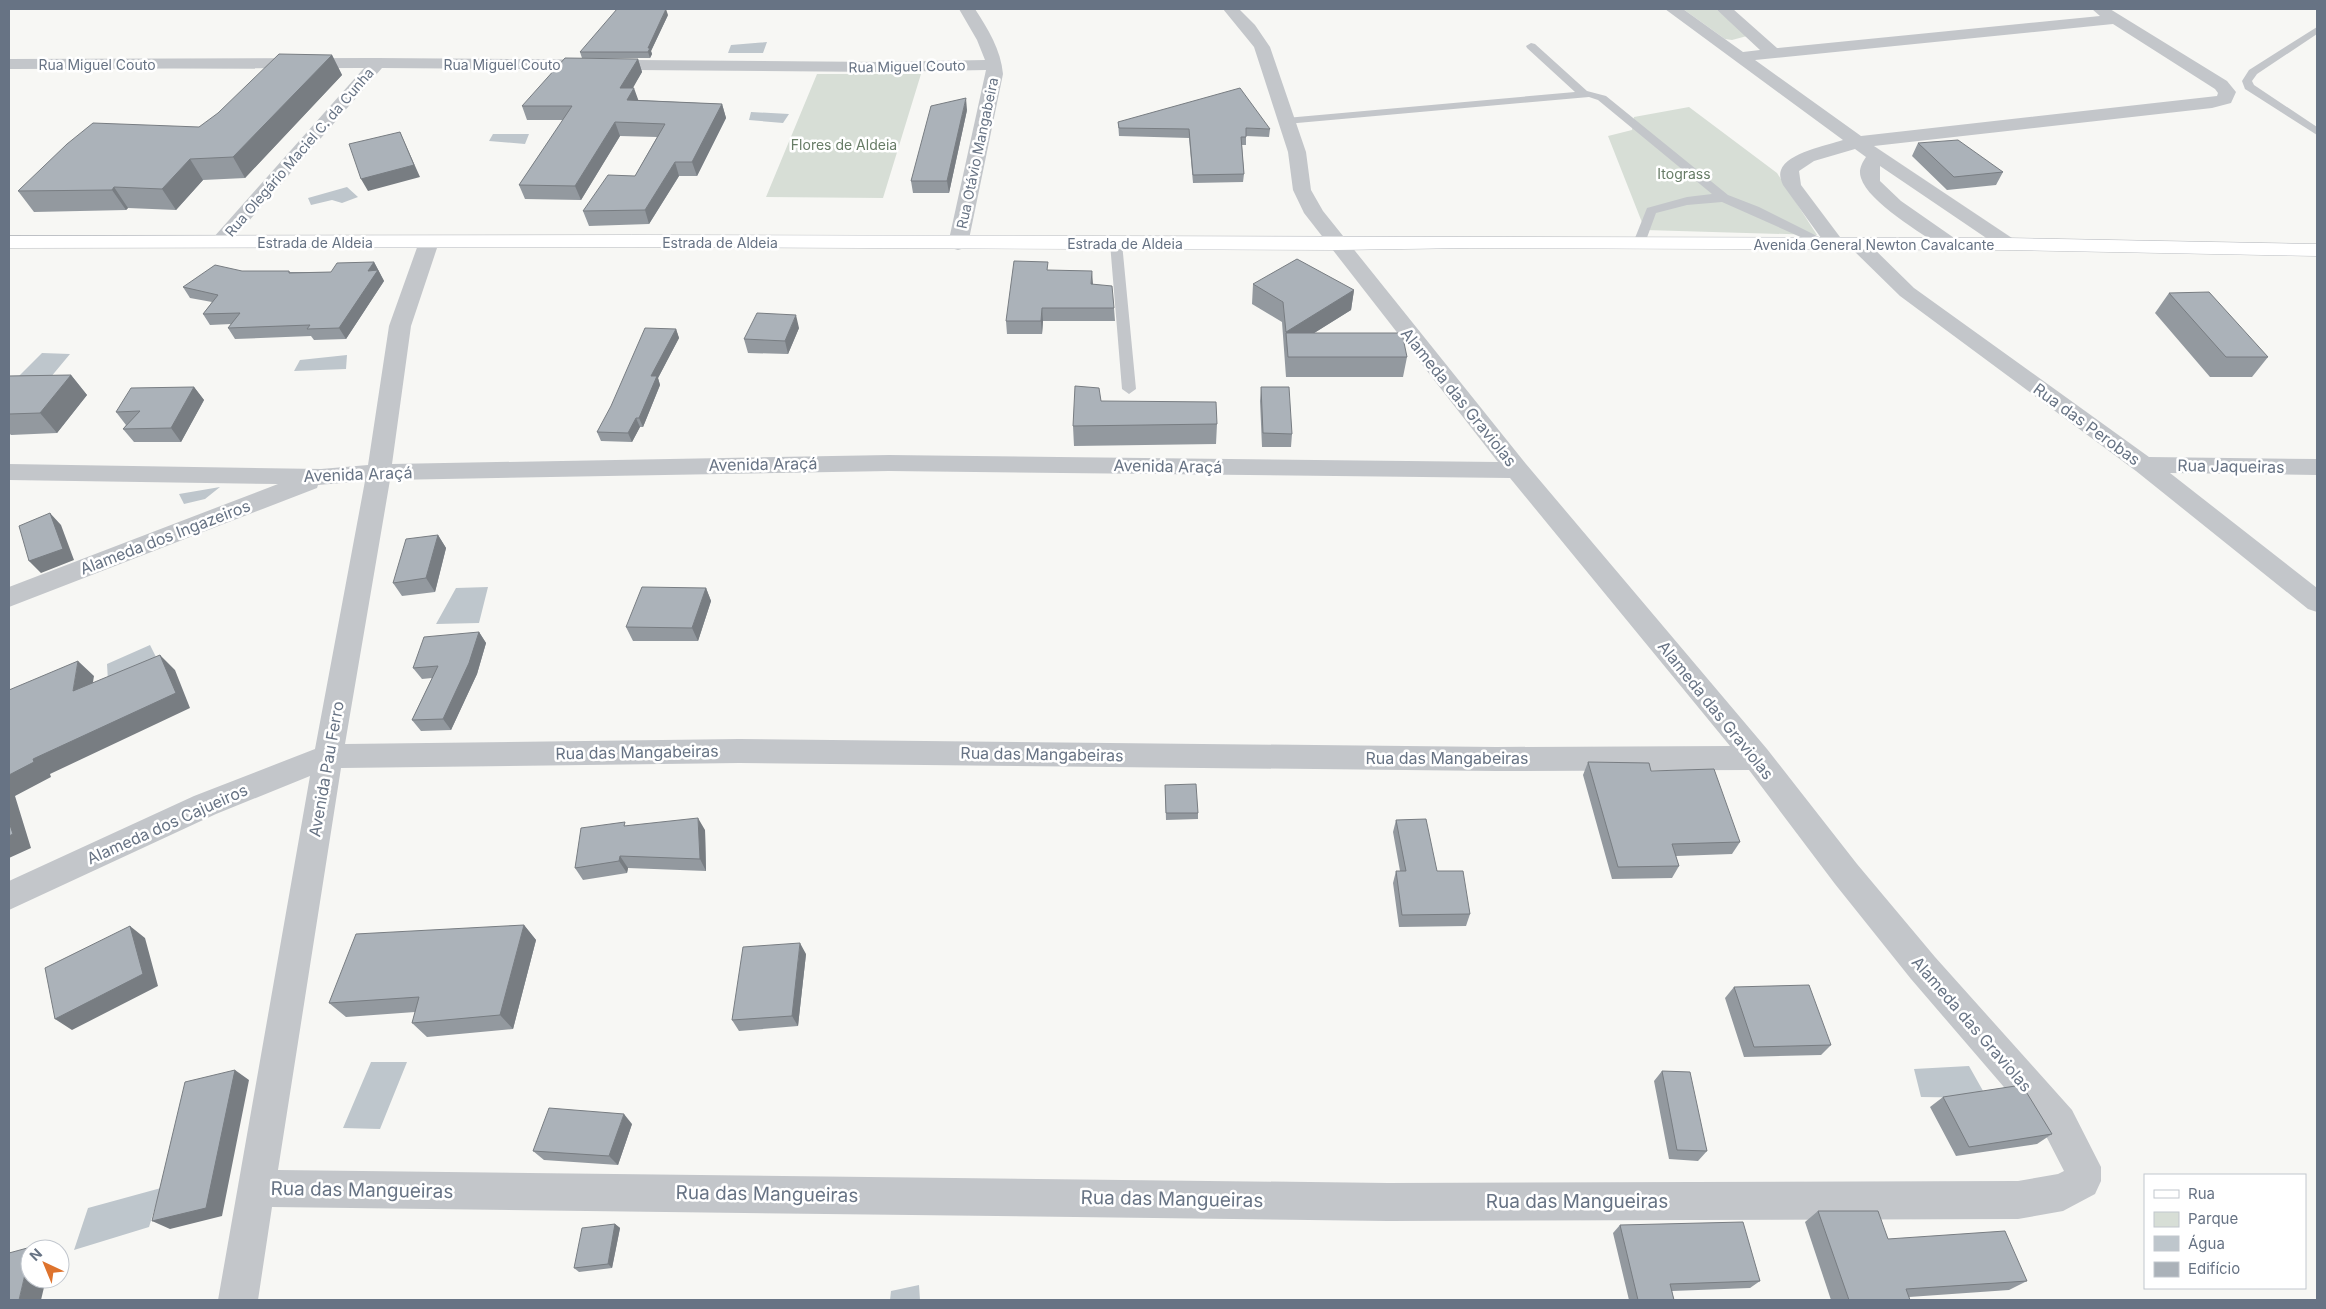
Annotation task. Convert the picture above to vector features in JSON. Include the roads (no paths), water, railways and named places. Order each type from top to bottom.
[{"type":"main road","name":"Estrada de Aldeia","points":[[9,242],[632,241],[958,244],[1336,244],[1431,242]]},
{"type":"main road","name":"Avenida General Newton Cavalcante","points":[[1431,242],[2008,244],[2317,250]]},
{"type":"street","name":"Rua Otávio Mangabeira","points":[[958,244],[995,65],[968,9]]},
{"type":"street","name":"Alameda das Graviolas","points":[[1232,9],[1262,46],[1298,152],[1298,172],[1306,201],[1336,244],[1517,470],[1756,758],[1846,874],[1917,960],[2059,1123],[2083,1167],[2082,1181]]},
{"type":"street","points":[[1673,9],[1876,156],[2008,244]]},
{"type":"street","points":[[1724,9],[1774,54]]},
{"type":"street","points":[[1857,142],[2212,103],[2225,99],[2227,92],[2221,85],[2100,9]]},
{"type":"street","points":[[1740,57],[2116,19]]},
{"type":"street","points":[[1723,45],[1760,42]]},
{"type":"street","name":"Rua Miguel Couto","points":[[9,64],[377,63],[760,67],[995,65]]},
{"type":"street","name":"Rua Olegário Maciel C. da Cunha","points":[[220,242],[377,63]]},
{"type":"street","name":"Rua das Perobas","points":[[1857,142],[1807,157],[1790,170],[1789,175],[1792,185],[1840,244],[2144,465],[2317,602]]},
{"type":"street","points":[[1876,156],[1870,165],[1871,183],[1895,204],[1950,244]]},
{"type":"street","name":"Avenida Pau Ferro","points":[[238,1300],[328,756],[379,472],[400,326],[429,242]]},
{"type":"street","name":"Avenida Araçá","points":[[9,472],[321,477],[379,472],[879,463],[1517,470]]},
{"type":"street","name":"Rua Jaqueiras","points":[[2144,465],[2317,467]]},
{"type":"street","name":"Alameda dos Ingazeiros","points":[[9,597],[321,477]]},
{"type":"street","name":"Rua das Mangabeiras","points":[[328,756],[739,751],[1496,759],[1756,758]]},
{"type":"street","name":"Alameda dos Cajueiros","points":[[9,896],[205,805],[328,756]]},
{"type":"street","name":"Rua das Mangueiras","points":[[257,1188],[1388,1202],[1988,1200],[2042,1197],[2063,1192],[2082,1181]]},
{"type":"lane","points":[[2317,30],[2253,72],[2247,81],[2249,87],[2254,91],[2317,132]]},
{"type":"lane","points":[[1531,46],[1583,94]]},
{"type":"lane","points":[[1286,121],[1583,94],[1602,98],[1724,198],[1840,244]]},
{"type":"lane","points":[[1638,243],[1651,211],[1676,203],[1704,198],[1724,198]]},
{"type":"lane","points":[[1116,243],[1129,389]]},
{"type":"water","points":[[767,42],[763,53],[728,53],[731,45]]},
{"type":"water","points":[[751,112],[789,114],[783,123],[749,120]]},
{"type":"water","points":[[493,134],[529,134],[525,144],[489,141]]},
{"type":"water","points":[[347,187],[358,197],[342,203],[332,200],[311,205],[308,198]]},
{"type":"water","points":[[42,353],[70,354],[50,378],[17,378]]},
{"type":"water","points":[[347,355],[346,369],[294,371],[300,360]]},
{"type":"water","points":[[220,487],[205,499],[184,504],[179,494]]},
{"type":"water","points":[[488,587],[479,623],[436,624],[456,588]]},
{"type":"water","points":[[150,645],[158,661],[108,681],[107,664]]},
{"type":"water","points":[[371,1062],[407,1062],[380,1129],[343,1128]]},
{"type":"water","points":[[1969,1066],[1987,1098],[1921,1097],[1914,1069]]},
{"type":"water","points":[[161,1188],[149,1227],[74,1250],[88,1208]]},
{"type":"water","points":[[919,1285],[920,1300],[890,1300],[891,1291]]},
{"type":"park label","name":"Flores de Aldeia","points":[[844,144]]},
{"type":"park label","name":"Itograss","points":[[1684,173]]}]
